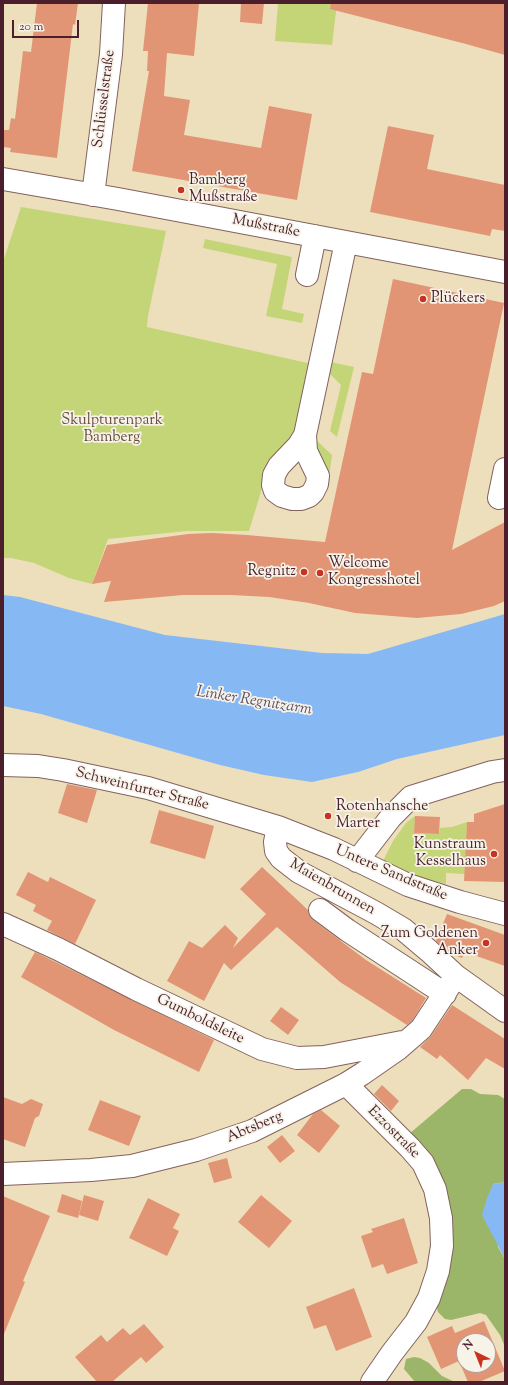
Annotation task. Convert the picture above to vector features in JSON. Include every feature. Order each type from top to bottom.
[{"type":"street","name":"Schlüsselstraße","points":[[93,195],[111,54],[114,3]]},
{"type":"street","name":"Mußstraße","points":[[3,180],[93,195],[505,272]]},
{"type":"street","points":[[307,275],[315,236]]},
{"type":"street","points":[[305,434],[346,242]]},
{"type":"street","points":[[499,498],[505,469]]},
{"type":"street","name":"Schweinfurter Straße","points":[[3,765],[38,766],[148,788],[278,827]]},
{"type":"street","points":[[357,861],[391,816],[411,797],[492,772],[505,770]]},
{"type":"street","name":"Untere Sandstraße","points":[[278,827],[327,846],[421,889],[460,902],[505,914]]},
{"type":"street","name":"Maienbrunnen","points":[[278,827],[275,842],[276,851],[282,858],[299,872],[403,929],[429,950],[450,985]]},
{"type":"street","name":"Maienbrunnen","points":[[320,910],[400,966],[420,977],[450,985],[505,1011]]},
{"type":"street","name":"Gumboldsleite","points":[[3,924],[52,946],[136,989],[262,1049],[297,1058],[324,1057],[410,1040]]},
{"type":"street","name":"Abtsberg","points":[[3,1174],[91,1170],[132,1166],[196,1150],[252,1131],[346,1084],[410,1040],[421,1029],[450,985]]},
{"type":"street","name":"Ezzostraße","points":[[346,1084],[423,1163],[435,1189],[441,1218],[442,1246],[438,1271],[429,1298],[416,1322],[392,1352],[372,1382]]},
{"type":"green space","points":[[278,3],[337,3],[332,45],[275,41]]},
{"type":"green space","name":"Skulpturenpark Bamberg","points":[[21,207],[166,231],[147,327],[312,364],[296,432],[265,475],[249,531],[187,531],[108,539],[92,584],[69,578],[34,563],[11,558],[3,558],[3,262]]},
{"type":"green space","points":[[205,239],[292,257],[282,309],[304,314],[302,323],[266,316],[277,264],[203,248]]},
{"type":"green space","points":[[331,362],[354,367],[337,437],[330,431],[341,385],[328,372]]},
{"type":"green space","points":[[314,438],[332,455],[329,478],[314,445]]},
{"type":"green space","points":[[415,816],[414,833],[439,834],[440,828],[452,827],[467,822],[465,874],[446,873],[446,884],[420,878],[383,861],[393,841],[406,823]]},
{"type":"green space","points":[[462,1089],[471,1089],[480,1094],[498,1095],[505,1099],[505,1182],[493,1184],[498,1247],[505,1259],[505,1347],[500,1335],[486,1315],[480,1313],[451,1320],[445,1319],[438,1312],[436,1304],[445,1263],[409,1134]]},
{"type":"green space","points":[[414,1357],[420,1358],[429,1363],[442,1376],[455,1382],[415,1382],[404,1369],[406,1359]]},
{"type":"water","name":"Linker Regnitzarm","points":[[3,595],[20,597],[165,635],[322,653],[368,654],[505,614],[505,735],[397,759],[358,772],[312,782],[264,775],[220,765],[41,714],[3,706]]},
{"type":"water","points":[[505,1182],[505,1259],[482,1215],[493,1184]]},
{"type":"building","points":[[37,3],[78,3],[75,25],[73,24],[57,158],[10,152],[11,148],[3,147],[3,130],[9,130],[11,118],[15,119],[23,51],[31,52]]},
{"type":"building","points":[[148,3],[199,3],[194,56],[167,53],[164,96],[190,100],[184,135],[261,148],[269,106],[312,114],[297,200],[132,171],[149,71],[147,71],[148,51],[143,51]]},
{"type":"building","points":[[241,3],[264,3],[262,24],[240,22]]},
{"type":"building","points":[[331,3],[505,3],[505,55],[330,9]]},
{"type":"building","points":[[388,126],[434,135],[427,169],[505,185],[505,231],[492,229],[490,236],[370,212]]},
{"type":"building","points":[[393,279],[504,303],[452,550],[505,522],[505,601],[494,606],[461,614],[417,618],[355,613],[309,603],[269,597],[231,595],[183,595],[104,602],[111,581],[92,584],[107,545],[188,534],[212,533],[325,542],[362,372],[373,374]]},
{"type":"building","points":[[67,784],[97,790],[87,823],[58,813]]},
{"type":"building","points":[[505,804],[505,882],[464,881],[467,822],[474,822],[474,814]]},
{"type":"building","points":[[159,810],[214,826],[205,859],[150,843]]},
{"type":"building","points":[[415,816],[440,817],[439,834],[414,833]]},
{"type":"building","points":[[262,867],[308,910],[309,915],[313,920],[366,960],[426,998],[412,1021],[407,1025],[340,982],[277,927],[231,970],[224,963],[204,1001],[167,981],[189,941],[202,948],[225,925],[238,938],[233,948],[266,914],[240,889]]},
{"type":"building","points":[[28,872],[48,882],[50,877],[96,900],[75,944],[47,930],[52,921],[33,911],[36,905],[16,895]]},
{"type":"building","points":[[447,914],[505,935],[505,966],[465,952],[462,958],[450,953],[436,941]]},
{"type":"building","points":[[35,952],[214,1040],[199,1072],[114,1030],[21,977]]},
{"type":"building","points":[[452,1005],[505,1039],[505,1069],[486,1058],[468,1080],[440,1055],[437,1059],[420,1047],[431,1036]]},
{"type":"building","points":[[281,1007],[299,1020],[288,1035],[270,1021]]},
{"type":"building","points":[[382,1085],[399,1101],[391,1111],[374,1094]]},
{"type":"building","points":[[3,1097],[22,1104],[31,1099],[43,1104],[39,1116],[35,1118],[25,1147],[3,1139]]},
{"type":"building","points":[[100,1100],[141,1116],[129,1146],[88,1130]]},
{"type":"building","points":[[321,1110],[340,1126],[319,1153],[297,1135],[313,1114]]},
{"type":"building","points":[[282,1135],[295,1151],[280,1163],[267,1147]]},
{"type":"building","points":[[227,1158],[232,1178],[214,1183],[208,1163]]},
{"type":"building","points":[[62,1194],[82,1201],[78,1218],[57,1212]]},
{"type":"building","points":[[84,1195],[104,1201],[98,1221],[79,1215]]},
{"type":"building","points":[[261,1195],[292,1221],[269,1248],[238,1222]]},
{"type":"building","points":[[3,1196],[50,1216],[23,1281],[25,1282],[4,1334],[3,1333]]},
{"type":"building","points":[[148,1198],[180,1214],[173,1228],[179,1231],[167,1256],[129,1238]]},
{"type":"building","points":[[404,1218],[418,1263],[387,1274],[383,1264],[372,1268],[361,1236],[373,1232],[371,1229]]},
{"type":"building","points":[[354,1288],[372,1337],[336,1351],[326,1325],[314,1329],[306,1307]]},
{"type":"building","points":[[484,1321],[489,1333],[456,1333],[456,1362],[441,1369],[427,1337],[452,1326],[455,1333]]},
{"type":"building","points":[[144,1324],[164,1347],[146,1363],[141,1357],[112,1382],[97,1382],[75,1357],[101,1335],[107,1342],[123,1328],[130,1335]]},
{"type":"building","points":[[496,1350],[505,1371],[479,1382],[468,1382],[464,1373],[496,1373]]},
{"type":"place","name":"Bamberg Mußstraße","points":[[181,190]]},
{"type":"place","name":"Plückers","points":[[423,299]]},
{"type":"place","name":"Regnitz","points":[[304,572]]},
{"type":"place","name":"Welcome Kongresshotel","points":[[320,573]]},
{"type":"place","name":"Rotenhansche Marter","points":[[328,816]]},
{"type":"place","name":"Kunstraum Kesselhaus","points":[[494,854]]},
{"type":"place","name":"Zum Goldenen Anker","points":[[486,943]]}]
